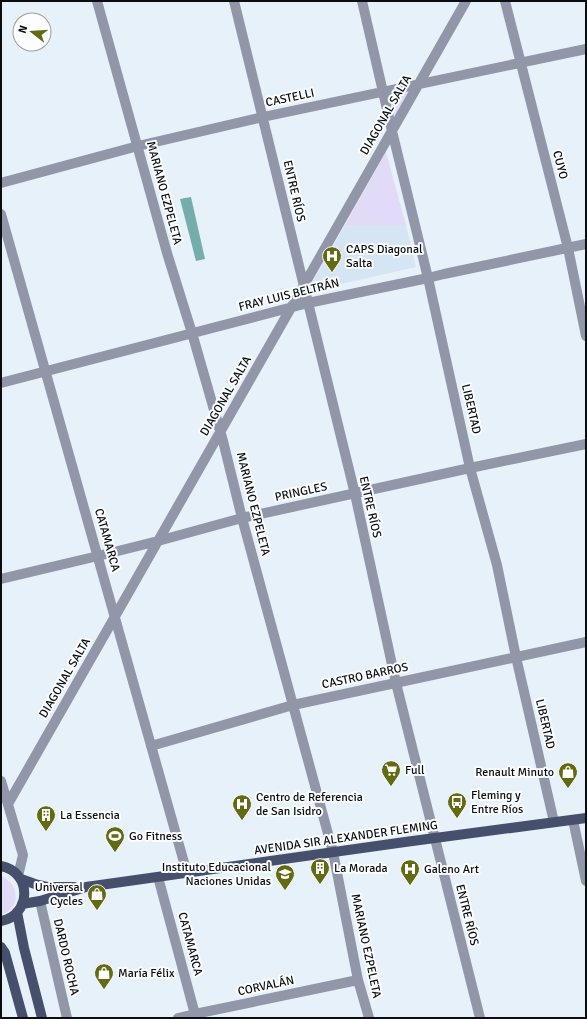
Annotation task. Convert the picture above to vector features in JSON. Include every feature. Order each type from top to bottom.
[{"type":"main road","name":"AVENIDA SIR ALEXANDER FLEMING","points":[[1,865],[14,872],[19,878],[35,884],[48,886],[86,887],[586,818]]},
{"type":"main road","points":[[19,878],[24,885],[24,895],[20,908],[24,948],[42,1018]]},
{"type":"main road","name":"AVENIDA SIR ALEXANDER FLEMING","points":[[1,921],[12,917],[20,908],[86,887]]},
{"type":"main road","points":[[1,947],[5,953],[23,1018]]},
{"type":"street","name":"MARIANO EZPELETA","points":[[97,1],[167,253],[221,432],[242,518],[333,852],[358,980],[369,1018]]},
{"type":"street","name":"ENTRE RÍOS","points":[[234,1],[355,494],[396,683],[480,1018]]},
{"type":"street","name":"LIBERTAD","points":[[362,1],[428,278],[470,468],[497,565],[516,657],[554,822]]},
{"type":"street","name":"DIAGONAL SALTA","points":[[8,804],[466,1]]},
{"type":"street","name":"CUYO","points":[[505,1],[568,248],[586,336]]},
{"type":"street","name":"CASTELLI","points":[[1,183],[138,146],[263,117],[586,49]]},
{"type":"street","name":"CATAMARCA","points":[[1,214],[187,873]]},
{"type":"street","name":"FRAY LUIS BELTRÁN","points":[[1,383],[308,303],[586,244]]},
{"type":"street","name":"PRINGLES","points":[[1,579],[158,541],[242,518],[586,444]]},
{"type":"street","name":"CASTRO BARROS","points":[[151,746],[293,705],[586,642]]},
{"type":"street","points":[[1,781],[23,855],[19,878]]},
{"type":"street","points":[[573,820],[586,881]]},
{"type":"street","name":"CATAMARCA","points":[[158,878],[196,1016]]},
{"type":"street","name":"DARDO ROCHA","points":[[40,901],[67,1018]]},
{"type":"street","name":"CORVALÁN","points":[[178,1018],[196,1016],[358,980]]},
{"type":"shaded area","points":[[419,84],[392,131],[384,92]]},
{"type":"shaded area","points":[[386,152],[406,225],[345,225]]},
{"type":"shaded area","points":[[191,197],[205,259],[196,261],[180,199]]},
{"type":"shaded area","points":[[345,225],[406,225],[416,267],[314,290],[310,286]]},
{"type":"shaded area","points":[[1,876],[12,884],[16,896],[12,907],[8,912],[1,915]]},
{"type":"place","name":"CAPS Diagonal Salta","points":[[332,273]]},
{"type":"place","name":"Full","points":[[391,787]]},
{"type":"place","name":"Renault Minuto","points":[[568,789]]},
{"type":"place","name":"Fleming y Entre Ríos","points":[[457,819]]},
{"type":"place","name":"Centro de Referencia de San Isidro","points":[[242,821]]},
{"type":"place","name":"La Essencia","points":[[46,832]]},
{"type":"place","name":"Go Fitness","points":[[115,853]]},
{"type":"place","name":"La Morada","points":[[320,885]]},
{"type":"place","name":"Galeno Art","points":[[410,886]]},
{"type":"place","name":"Instituto Educacional Naciones Unidas","points":[[285,891]]},
{"type":"place","name":"Universal Cycles","points":[[97,911]]},
{"type":"place","name":"María Félix","points":[[104,990]]}]
